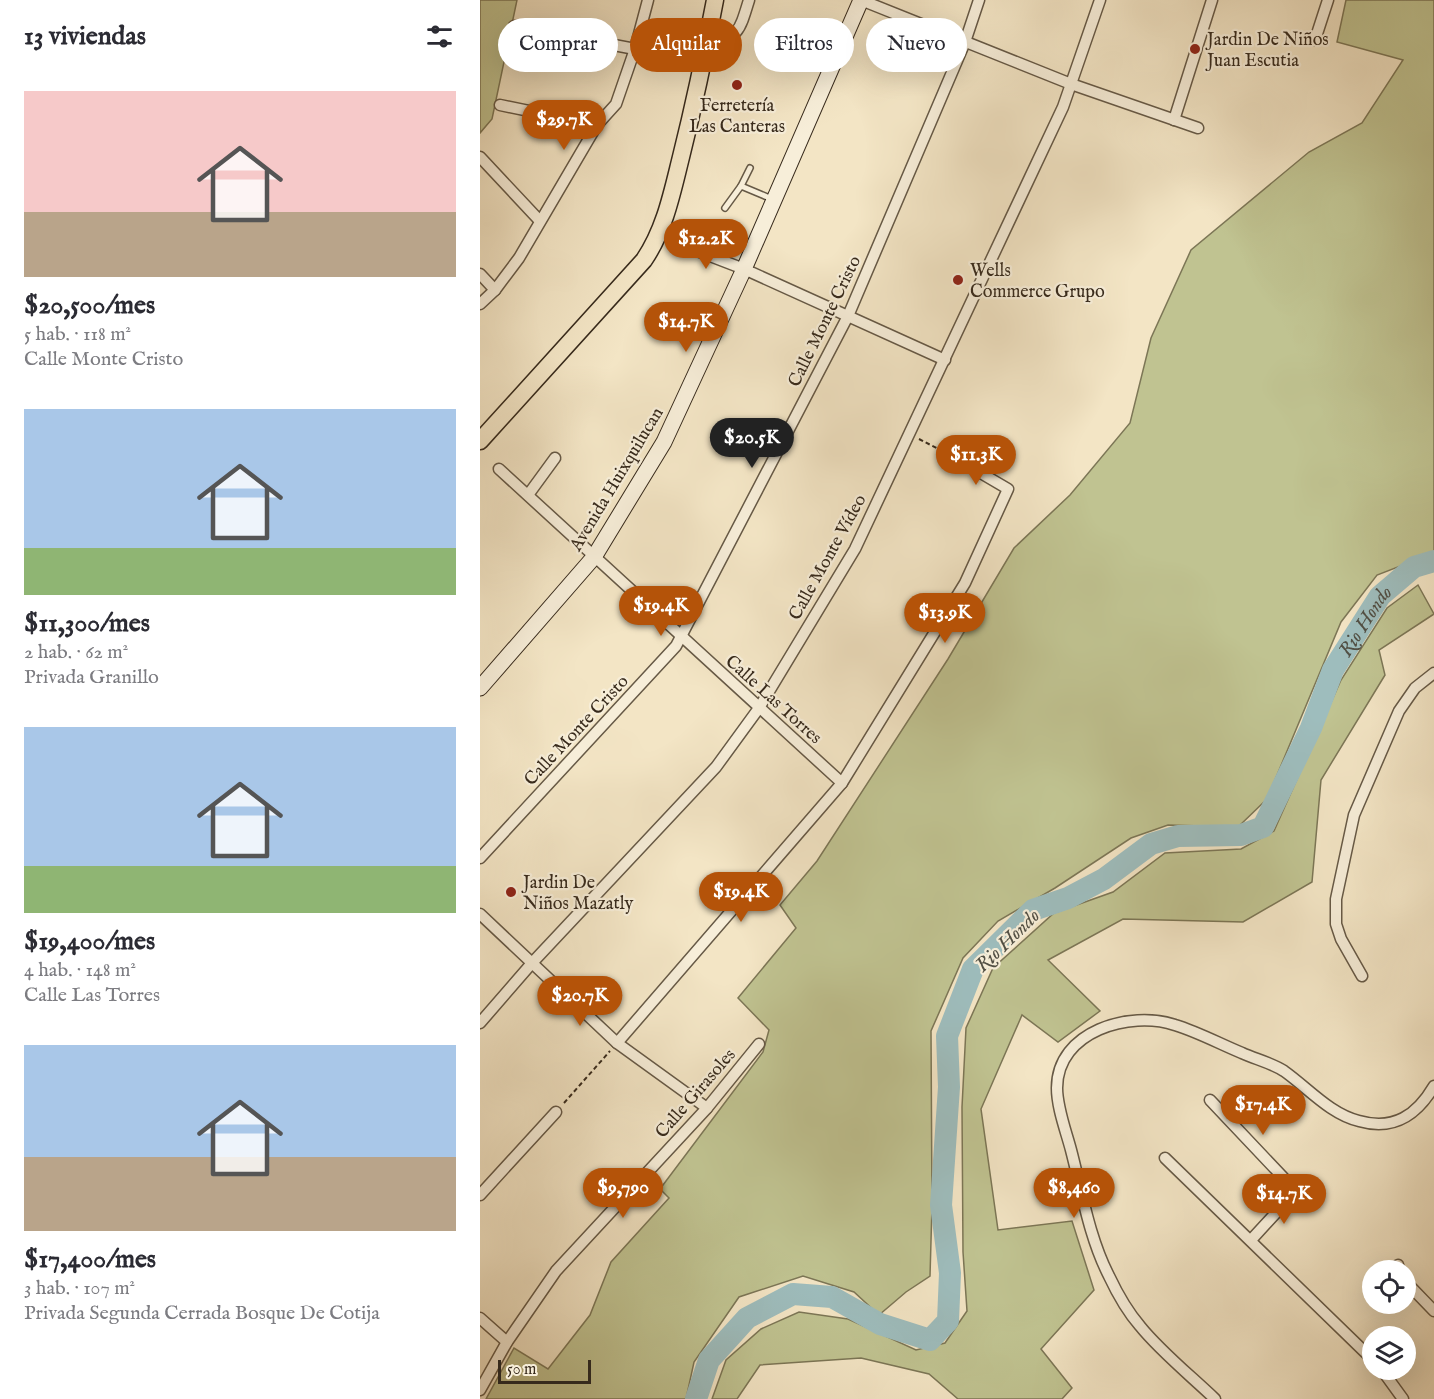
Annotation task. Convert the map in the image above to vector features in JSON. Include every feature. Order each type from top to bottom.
[{"type":"main road","points":[[712,18],[715,0]]},
{"type":"main road","points":[[480,441],[644,260],[656,242],[672,194],[701,72]]},
{"type":"street","points":[[643,18],[648,0]]},
{"type":"street","points":[[742,22],[749,0]]},
{"type":"street","points":[[861,0],[906,18]]},
{"type":"street","name":"Avenida Huixquilucan","points":[[480,688],[594,556],[664,442],[744,269],[861,0]]},
{"type":"street","name":"Calle Monte Cristo","points":[[967,36],[979,0]]},
{"type":"street","name":"Calle Monte Vídeo","points":[[480,1023],[532,963],[716,767],[759,708],[855,549],[1063,107],[1100,0]]},
{"type":"street","points":[[1174,120],[1212,0]]},
{"type":"street","points":[[1315,40],[1328,0]]},
{"type":"street","points":[[967,43],[1071,84],[1198,128]]},
{"type":"street","points":[[480,304],[495,291],[519,258],[539,220],[597,125],[616,105],[630,64]]},
{"type":"street","name":"Calle Monte Cristo","points":[[480,858],[676,646],[848,316],[952,72]]},
{"type":"street","points":[[500,105],[597,125]]},
{"type":"street","points":[[480,157],[539,220]]},
{"type":"street","points":[[679,244],[744,269],[945,360]]},
{"type":"street","points":[[480,274],[495,291]]},
{"type":"street","points":[[528,495],[555,458]]},
{"type":"street","points":[[617,1043],[842,783],[965,583],[1008,489],[962,462]]},
{"type":"street","name":"Calle Las Torres","points":[[499,468],[842,783]]},
{"type":"street","points":[[1362,976],[1341,939],[1336,924],[1336,899],[1354,815],[1400,711],[1415,688],[1434,673]]},
{"type":"street","points":[[480,914],[617,1043],[707,1108]]},
{"type":"street","points":[[1215,1399],[1140,1327],[1117,1292],[1104,1266],[1093,1234],[1062,1114],[1057,1088],[1062,1062],[1080,1040],[1097,1030],[1106,1026],[1139,1020],[1173,1024],[1282,1070],[1332,1109],[1359,1121],[1386,1124],[1408,1117],[1424,1103],[1434,1086]]},
{"type":"street","name":"Calle Girasoles","points":[[480,1390],[507,1341],[556,1272],[707,1108],[759,1044]]},
{"type":"street","points":[[1210,1101],[1296,1191],[1251,1240]]},
{"type":"street","points":[[480,1195],[556,1112]]},
{"type":"street","points":[[1164,1158],[1362,1349]]},
{"type":"street","points":[[1416,1292],[1434,1311]]},
{"type":"street","points":[[480,1318],[507,1341]]},
{"type":"street","points":[[1390,1380],[1404,1399]]},
{"type":"lane","points":[[725,208],[741,186],[750,168]]},
{"type":"lane","points":[[741,186],[773,200]]},
{"type":"path","points":[[909,434],[962,462]]},
{"type":"path","points":[[556,1112],[617,1043]]},
{"type":"green space","points":[[480,0],[517,0],[513,18],[498,18],[498,72],[502,72],[492,119],[480,133]]},
{"type":"green space","points":[[1346,0],[1434,0],[1434,553],[1377,575],[1341,622],[1267,799],[1238,827],[1168,825],[1131,838],[1055,888],[998,921],[963,958],[931,1031],[930,1276],[906,1292],[879,1315],[854,1292],[803,1276],[739,1297],[694,1362],[686,1399],[486,1399],[514,1348],[548,1369],[590,1315],[611,1262],[669,1198],[660,1189],[763,1052],[769,1030],[738,998],[796,928],[780,905],[817,861],[948,659],[1014,548],[1070,495],[1130,423],[1151,338],[1191,250],[1309,152],[1362,123],[1403,60],[1337,42]]},
{"type":"green space","points":[[1418,585],[1434,614],[1379,650],[1385,675],[1321,780],[1312,882],[1243,922],[1123,919],[1048,960],[1100,1011],[1058,1042],[1022,1015],[981,1109],[998,1230],[1072,1221],[1094,1290],[1041,1349],[1072,1388],[1062,1399],[958,1399],[929,1374],[861,1358],[760,1365],[737,1399],[712,1399],[726,1360],[761,1329],[799,1312],[848,1319],[916,1350],[945,1343],[967,1311],[963,1252],[962,1107],[966,1028],[993,968],[1054,913],[1113,892],[1165,853],[1241,849],[1274,831],[1341,680],[1387,608]]},
{"type":"waterway","name":"Rio Hondo","points":[[696,1399],[709,1360],[747,1318],[793,1294],[832,1297],[880,1324],[930,1340],[948,1321],[950,1273],[941,1205],[949,1087],[947,1036],[973,969],[1033,910],[1068,898],[1104,879],[1151,844],[1178,836],[1241,835],[1263,827],[1311,728],[1333,670],[1380,596],[1414,567],[1434,561]]},
{"type":"place","name":"Jardin De Niños Juan Escutia","points":[[1195,49]]},
{"type":"place","name":"Ferretería Las Canteras","points":[[737,85]]},
{"type":"place","name":"Wells Commerce Grupo","points":[[958,280]]},
{"type":"place","name":"Jardin De Niños Mazatly","points":[[511,892]]}]
